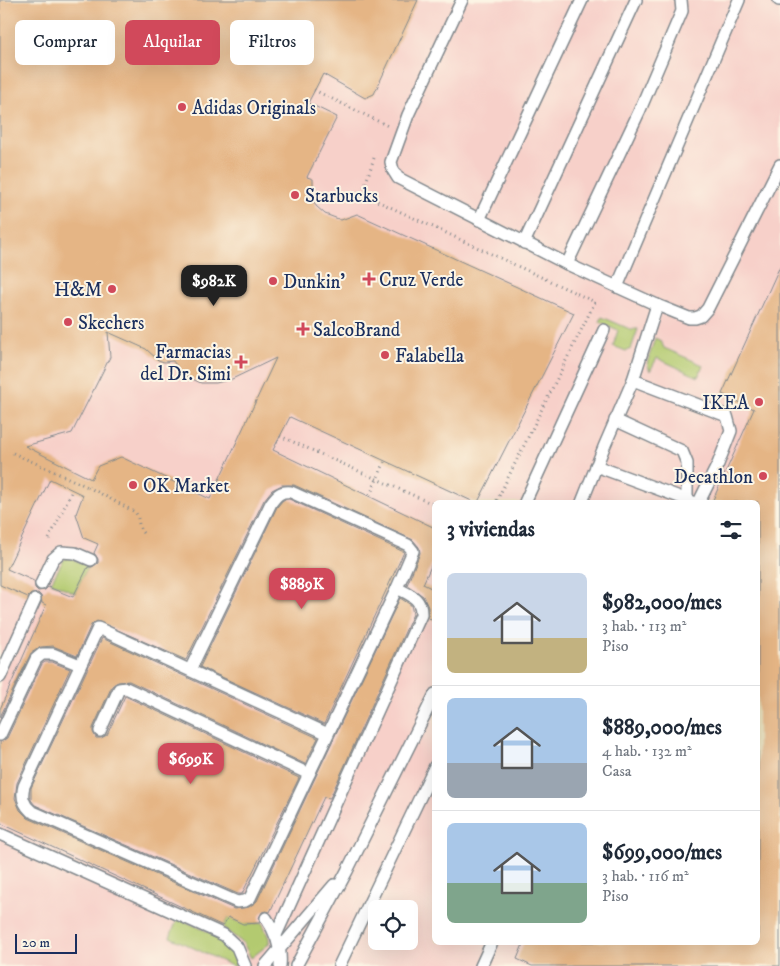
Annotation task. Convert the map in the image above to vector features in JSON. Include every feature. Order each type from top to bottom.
[{"type":"lane","points":[[462,0],[408,115],[391,162],[398,178],[567,264],[657,306],[689,318],[695,318],[705,313],[780,166]]},
{"type":"lane","points":[[479,220],[582,0]]},
{"type":"lane","points":[[524,243],[636,0]]},
{"type":"lane","points":[[567,264],[639,112],[679,20],[682,11],[680,0]]},
{"type":"lane","points":[[617,287],[739,0]]},
{"type":"lane","points":[[583,500],[633,380],[657,306]]},
{"type":"lane","points":[[529,500],[604,330]]},
{"type":"lane","points":[[633,380],[727,416],[731,431],[700,500]]},
{"type":"lane","points":[[615,420],[682,451],[687,464],[691,500]]},
{"type":"lane","points":[[596,466],[688,500]]},
{"type":"lane","points":[[190,670],[270,503],[280,493],[291,492],[408,545],[413,551],[397,588],[328,734],[250,898],[242,902],[236,902],[31,811],[22,799],[24,786],[98,628],[328,734]]},
{"type":"lane","points":[[41,584],[53,559],[61,552],[75,553],[91,560]]},
{"type":"lane","points":[[276,935],[421,615],[420,604],[417,600],[397,588]]},
{"type":"lane","points":[[0,677],[35,600]]},
{"type":"lane","points":[[0,735],[36,659],[42,654],[53,654],[80,665]]},
{"type":"lane","points":[[100,731],[122,687],[309,774]]},
{"type":"lane","points":[[296,966],[347,871],[432,700]]},
{"type":"lane","points":[[344,965],[432,773]]},
{"type":"lane","points":[[0,834],[224,935],[237,947],[245,966]]},
{"type":"lane","points":[[265,966],[347,871]]},
{"type":"lane","points":[[266,918],[276,935],[280,948],[280,966]]},
{"type":"lane","points":[[481,966],[491,945]]},
{"type":"path","points":[[314,90],[390,127],[386,134]]},
{"type":"path","points":[[375,156],[362,194],[595,302],[497,500]]},
{"type":"path","points":[[280,436],[432,504]]},
{"type":"path","points":[[13,453],[88,487],[135,512],[137,514],[138,527],[144,533]]},
{"type":"path","points":[[370,495],[385,461]]},
{"type":"path","points":[[47,543],[72,491]]},
{"type":"shaded area","points":[[0,0],[780,0],[780,966],[0,966]]},
{"type":"green space","points":[[602,317],[630,329],[638,329],[631,349],[626,351],[613,346],[618,330],[600,322]]},
{"type":"green space","points":[[655,338],[661,341],[664,348],[703,365],[698,377],[657,358],[650,371],[647,363]]},
{"type":"green space","points":[[71,558],[88,566],[75,593],[51,582],[64,559]]},
{"type":"green space","points":[[228,917],[244,924],[262,922],[269,938],[269,944],[251,958],[243,943],[223,928]]},
{"type":"green space","points":[[178,918],[223,941],[230,948],[236,966],[232,966],[170,937]]},
{"type":"building","points":[[0,0],[418,0],[374,94],[365,98],[323,74],[308,103],[337,117],[307,177],[313,179],[313,199],[316,206],[325,214],[341,220],[357,214],[574,313],[479,500],[470,500],[290,417],[273,450],[432,527],[432,564],[423,584],[432,588],[432,619],[428,618],[428,607],[423,596],[407,585],[420,553],[419,547],[413,540],[294,485],[282,485],[272,490],[264,500],[186,660],[97,621],[91,625],[77,656],[53,646],[41,647],[31,653],[0,717],[0,709],[46,605],[42,603],[41,596],[38,593],[31,594],[28,597],[0,585]],"holes":[[[108,332],[146,349],[158,360],[164,362],[173,361],[181,372],[201,383],[216,383],[232,379],[276,358],[210,499],[121,457],[98,466],[91,479],[25,446],[72,433],[110,357]],[[50,479],[83,495],[76,514],[84,538],[98,544],[94,553],[98,563],[88,567],[73,597],[48,587],[45,590],[38,591],[35,588],[34,581],[7,569]]]},
{"type":"building","points":[[780,266],[780,966],[532,966],[517,959],[523,945],[760,945],[760,500],[713,500],[754,409],[722,394]]},
{"type":"building","points":[[289,499],[404,552],[324,724],[200,667],[277,507],[283,500]]},
{"type":"building","points":[[400,598],[411,605],[413,614],[330,798],[324,797],[270,912],[262,912],[259,918],[260,923],[243,924],[228,917],[223,926],[0,823],[0,742],[7,738],[42,664],[52,662],[70,669],[17,783],[15,798],[20,810],[28,818],[234,909],[249,907],[257,901]]},
{"type":"building","points":[[102,638],[318,738],[305,764],[129,681],[118,682],[112,686],[93,728],[96,738],[107,735],[125,696],[299,778],[242,894],[238,894],[35,805],[31,800],[31,788]]},
{"type":"place","name":"Adidas Originals","points":[[182,107]]},
{"type":"place","name":"Starbucks","points":[[295,195]]},
{"type":"place","name":"Cruz Verde","points":[[369,279]]},
{"type":"place","name":"Dunkin'","points":[[273,281]]},
{"type":"place","name":"H&M","points":[[112,289]]},
{"type":"place","name":"Skechers","points":[[68,322]]},
{"type":"place","name":"SalcoBrand","points":[[303,329]]},
{"type":"place","name":"Falabella","points":[[385,355]]},
{"type":"place","name":"Farmacias del Dr. Simi","points":[[241,362]]},
{"type":"place","name":"IKEA","points":[[759,402]]},
{"type":"place","name":"Decathlon","points":[[763,476]]},
{"type":"place","name":"OK Market","points":[[133,485]]}]
